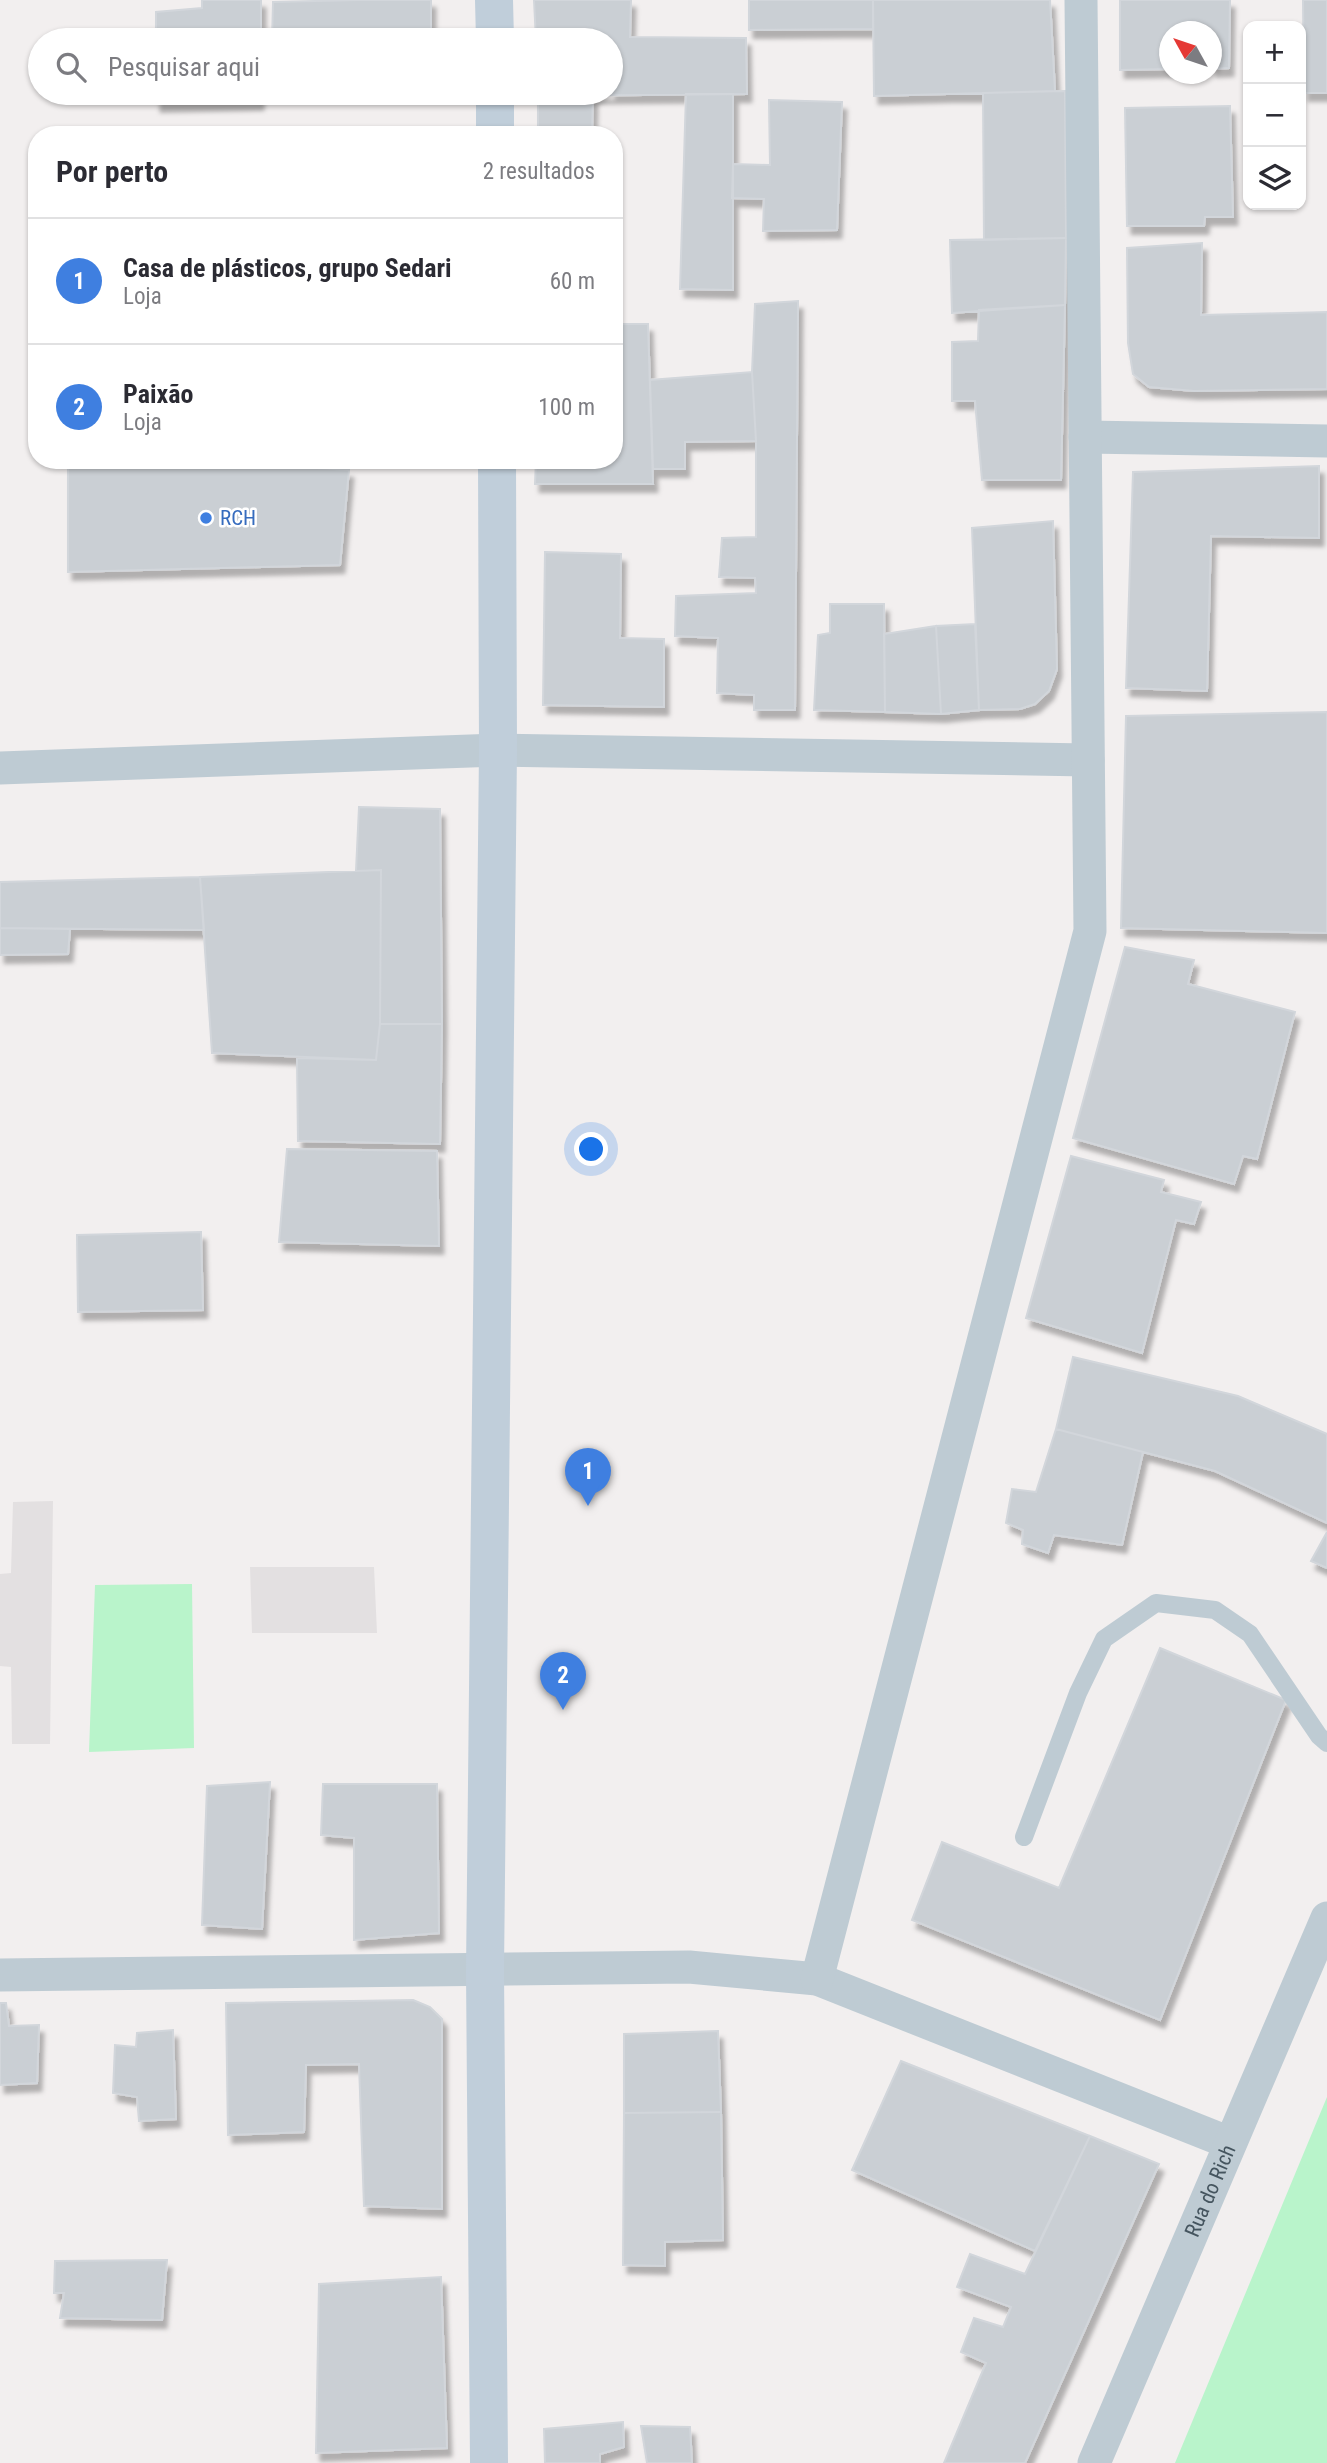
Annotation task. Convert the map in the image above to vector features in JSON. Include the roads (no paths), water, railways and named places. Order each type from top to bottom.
[{"type":"street","points":[[494,0],[495,28]]},
{"type":"street","points":[[817,1979],[1090,931],[1082,0]]},
{"type":"street","points":[[495,105],[495,126]]},
{"type":"street","points":[[1085,437],[1327,441]]},
{"type":"street","points":[[489,2463],[485,1971],[498,750],[497,469]]},
{"type":"street","points":[[0,768],[498,750],[1088,760]]},
{"type":"street","name":"Rua do Rich","points":[[1094,2463],[1327,1918]]},
{"type":"street","points":[[0,1975],[689,1968],[817,1979],[1230,2143]]},
{"type":"lane","points":[[1024,1837],[1078,1693],[1104,1639],[1156,1603],[1215,1610],[1250,1634],[1319,1736],[1327,1743]]},
{"type":"place","name":"RCH","points":[[206,518]]},
{"type":"place","name":"Casa de plásticos, grupo Sedari","points":[[588,1506]]},
{"type":"place","name":"Paixão","points":[[563,1710]]}]
